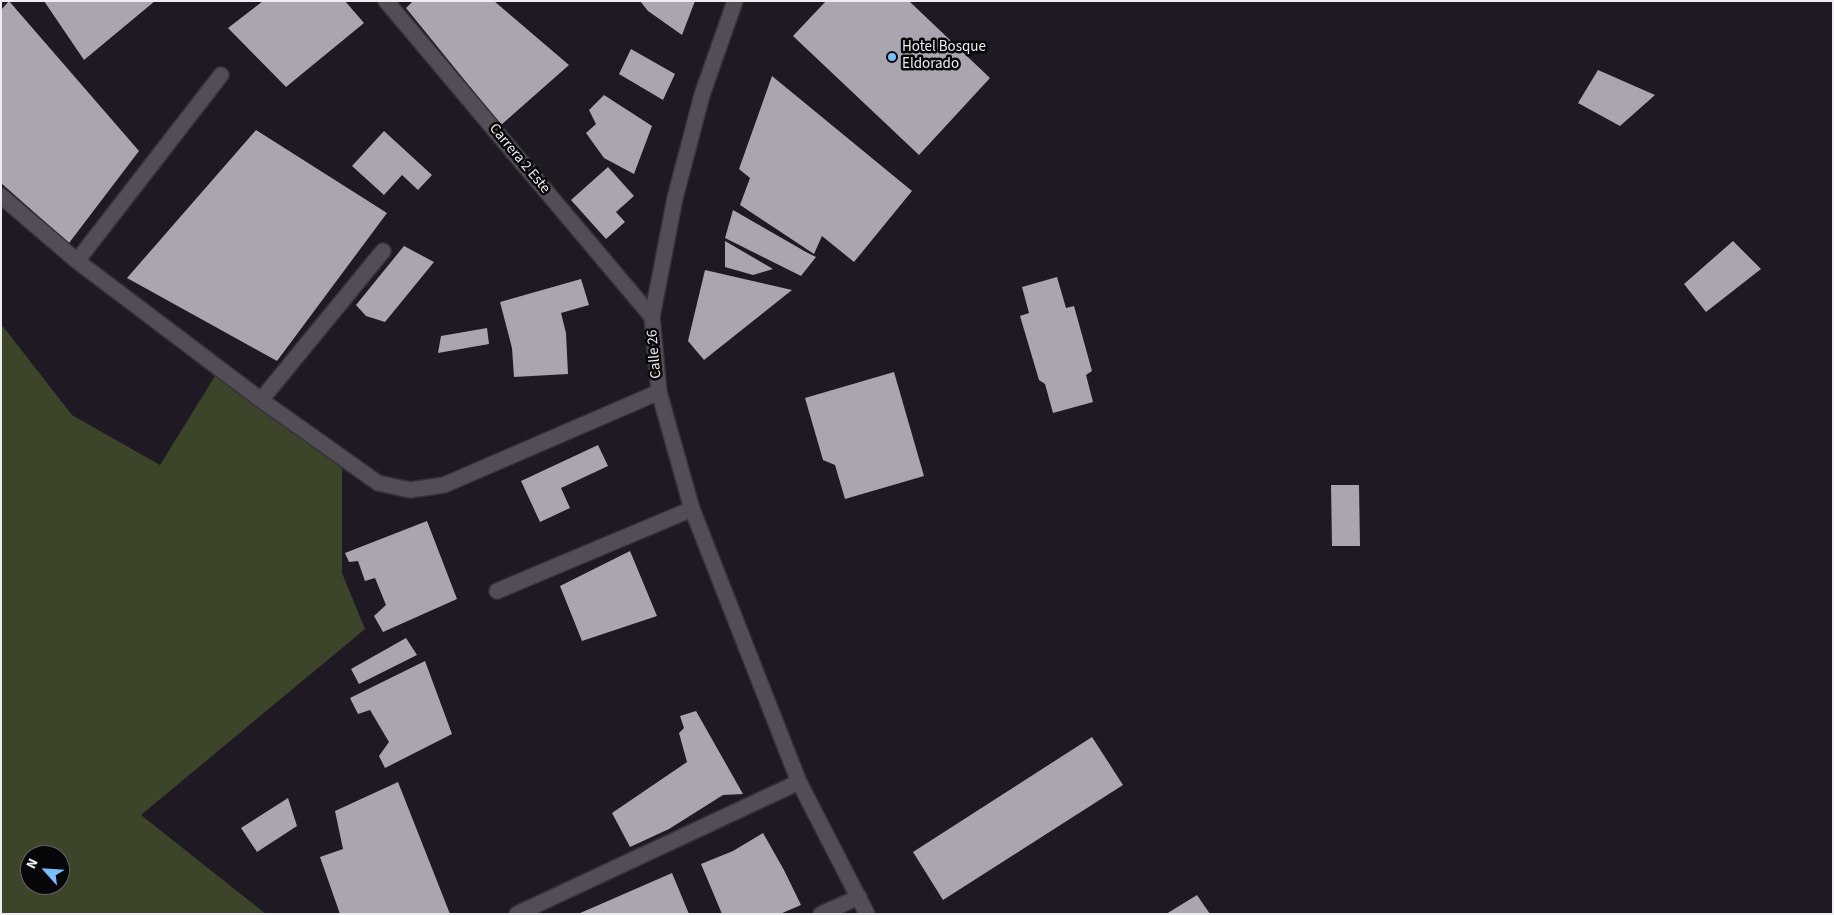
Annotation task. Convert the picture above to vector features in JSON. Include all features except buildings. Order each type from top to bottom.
[{"type":"street","name":"Carrera 2 Este","points":[[386,1],[652,317]]},
{"type":"street","name":"Calle 26","points":[[735,1],[702,95],[674,198],[652,317],[659,392],[692,509],[799,782],[860,897],[867,914]]},
{"type":"street","points":[[77,261],[221,74]]},
{"type":"street","points":[[1,196],[77,261],[261,400],[378,483],[410,490],[444,485],[659,392]]},
{"type":"street","points":[[261,400],[383,251]]},
{"type":"street","points":[[496,591],[692,509]]},
{"type":"street","points":[[517,914],[799,782]]},
{"type":"street","points":[[820,914],[860,897]]},
{"type":"green space","points":[[1,324],[72,415],[160,465],[215,376],[342,467],[342,573],[365,629],[141,815],[266,914],[1,914]]},
{"type":"place","name":"Hotel Bosque Eldorado","points":[[892,57]]}]
